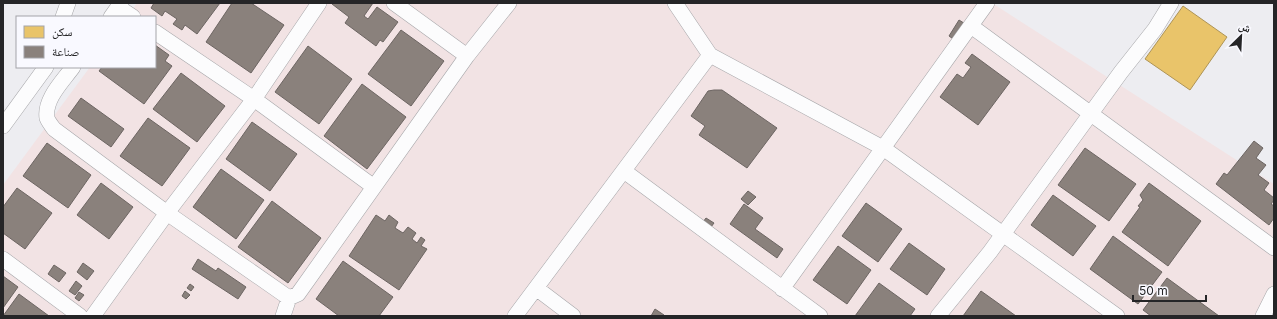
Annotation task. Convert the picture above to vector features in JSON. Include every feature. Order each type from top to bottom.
[{"type":"street","points":[[62,16],[68,3]]},
{"type":"street","points":[[94,316],[167,213],[254,99],[319,3]]},
{"type":"street","points":[[394,3],[466,56]]},
{"type":"street","points":[[283,316],[289,298],[298,294],[466,56],[510,3]]},
{"type":"street","points":[[675,3],[710,55],[883,148],[1117,316]]},
{"type":"street","points":[[782,289],[987,3]]},
{"type":"street","points":[[938,316],[1003,234],[1121,72],[1155,29],[1171,3]]},
{"type":"street","points":[[117,9],[130,16]]},
{"type":"street","points":[[971,26],[1274,248]]},
{"type":"street","points":[[156,33],[254,99],[374,187]]},
{"type":"street","points":[[515,316],[710,55]]},
{"type":"street","points":[[3,126],[45,68]]},
{"type":"street","points":[[72,68],[53,94],[47,108],[47,119],[54,129],[167,213],[289,298]]},
{"type":"street","points":[[624,171],[820,316]]},
{"type":"street","points":[[3,259],[80,316]]},
{"type":"street","points":[[536,288],[572,316]]},
{"type":"street","points":[[1263,316],[1274,294]]},
{"type":"shaded area","points":[[137,3],[992,3],[1274,184],[1274,309],[1270,316],[3,316],[3,185],[89,68],[156,68],[156,16],[128,16]]},
{"type":"building: سكن","points":[[1183,6],[1227,37],[1190,90],[1145,59]]},
{"type":"building: صناعة","points":[[154,3],[220,3],[197,34],[185,25],[182,30],[173,24],[177,19],[165,11],[162,16],[151,8]]},
{"type":"building: صناعة","points":[[232,3],[251,3],[284,25],[251,73],[206,42]]},
{"type":"building: صناعة","points":[[373,3],[364,16],[368,19],[377,7],[398,22],[383,42],[380,40],[376,46],[345,23],[349,17],[332,4]]},
{"type":"building: صناعة","points":[[959,20],[967,25],[956,41],[949,36]]},
{"type":"building: صناعة","points":[[401,30],[444,61],[411,106],[368,74]]},
{"type":"building: صناعة","points":[[156,46],[169,55],[165,61],[172,66],[144,104],[99,71],[101,68],[156,68]]},
{"type":"building: صناعة","points":[[308,46],[352,79],[319,124],[275,92]]},
{"type":"building: صناعة","points":[[972,54],[1010,82],[978,125],[940,97],[957,74],[963,78],[971,67],[965,63]]},
{"type":"building: صناعة","points":[[181,73],[225,106],[197,142],[153,109]]},
{"type":"building: صناعة","points":[[362,84],[406,117],[367,169],[324,136]]},
{"type":"building: صناعة","points":[[722,90],[777,128],[747,168],[699,135],[705,126],[691,116],[708,91]]},
{"type":"building: صناعة","points":[[81,98],[124,129],[111,147],[68,116]]},
{"type":"building: صناعة","points":[[148,118],[190,148],[162,186],[120,156]]},
{"type":"building: صناعة","points":[[252,122],[297,154],[270,191],[226,159]]},
{"type":"building: صناعة","points":[[1254,141],[1263,148],[1256,158],[1266,165],[1258,175],[1269,183],[1264,190],[1274,198],[1271,204],[1274,206],[1274,218],[1269,225],[1216,184],[1224,173],[1227,175]]},
{"type":"building: صناعة","points":[[47,143],[91,175],[68,208],[23,176]]},
{"type":"building: صناعة","points":[[1085,148],[1136,184],[1109,221],[1058,185]]},
{"type":"building: صناعة","points":[[221,169],[264,200],[236,239],[193,207]]},
{"type":"building: صناعة","points":[[101,183],[133,207],[109,239],[77,215]]},
{"type":"building: صناعة","points":[[1149,183],[1201,221],[1168,266],[1122,232],[1140,207],[1138,206],[1143,200],[1140,195]]},
{"type":"building: صناعة","points":[[17,188],[52,213],[25,249],[3,233],[3,207]]},
{"type":"building: صناعة","points":[[748,191],[756,197],[748,205],[741,199]]},
{"type":"building: صناعة","points":[[1053,195],[1096,226],[1073,256],[1031,225]]},
{"type":"building: صناعة","points":[[272,201],[321,238],[288,283],[238,247]]},
{"type":"building: صناعة","points":[[866,203],[902,229],[878,262],[842,236]]},
{"type":"building: صناعة","points":[[744,204],[763,218],[755,229],[783,249],[777,258],[730,224]]},
{"type":"building: صناعة","points":[[376,215],[385,221],[389,215],[398,222],[395,228],[403,233],[408,227],[416,233],[412,239],[417,243],[421,237],[425,240],[421,246],[427,249],[399,290],[349,256]]},
{"type":"building: صناعة","points":[[706,218],[714,223],[711,227],[703,222]]},
{"type":"building: صناعة","points":[[1113,236],[1162,272],[1138,304],[1090,269]]},
{"type":"building: صناعة","points":[[909,243],[945,269],[927,295],[890,269]]},
{"type":"building: صناعة","points":[[838,246],[871,270],[847,304],[813,280]]},
{"type":"building: صناعة","points":[[198,259],[216,271],[218,268],[246,287],[238,299],[192,269]]},
{"type":"building: صناعة","points":[[343,261],[393,297],[379,316],[339,316],[316,299]]},
{"type":"building: صناعة","points":[[83,263],[94,271],[87,280],[77,272]]},
{"type":"building: صناعة","points":[[54,265],[66,273],[59,282],[48,274]]},
{"type":"building: صناعة","points":[[3,276],[18,287],[3,308]]},
{"type":"building: صناعة","points":[[1167,278],[1219,316],[1151,316],[1143,310]]},
{"type":"building: صناعة","points":[[76,281],[82,286],[75,295],[69,291]]},
{"type":"building: صناعة","points":[[879,283],[915,309],[910,316],[855,316]]},
{"type":"building: صناعة","points":[[190,284],[194,287],[191,291],[187,288]]},
{"type":"building: صناعة","points":[[185,291],[190,295],[186,299],[182,296]]},
{"type":"building: صناعة","points":[[981,291],[1016,316],[963,316]]},
{"type":"building: صناعة","points":[[79,292],[84,295],[79,301],[75,298]]},
{"type":"building: صناعة","points":[[19,294],[49,316],[3,316]]},
{"type":"building: صناعة","points":[[655,309],[664,315],[651,316]]}]
